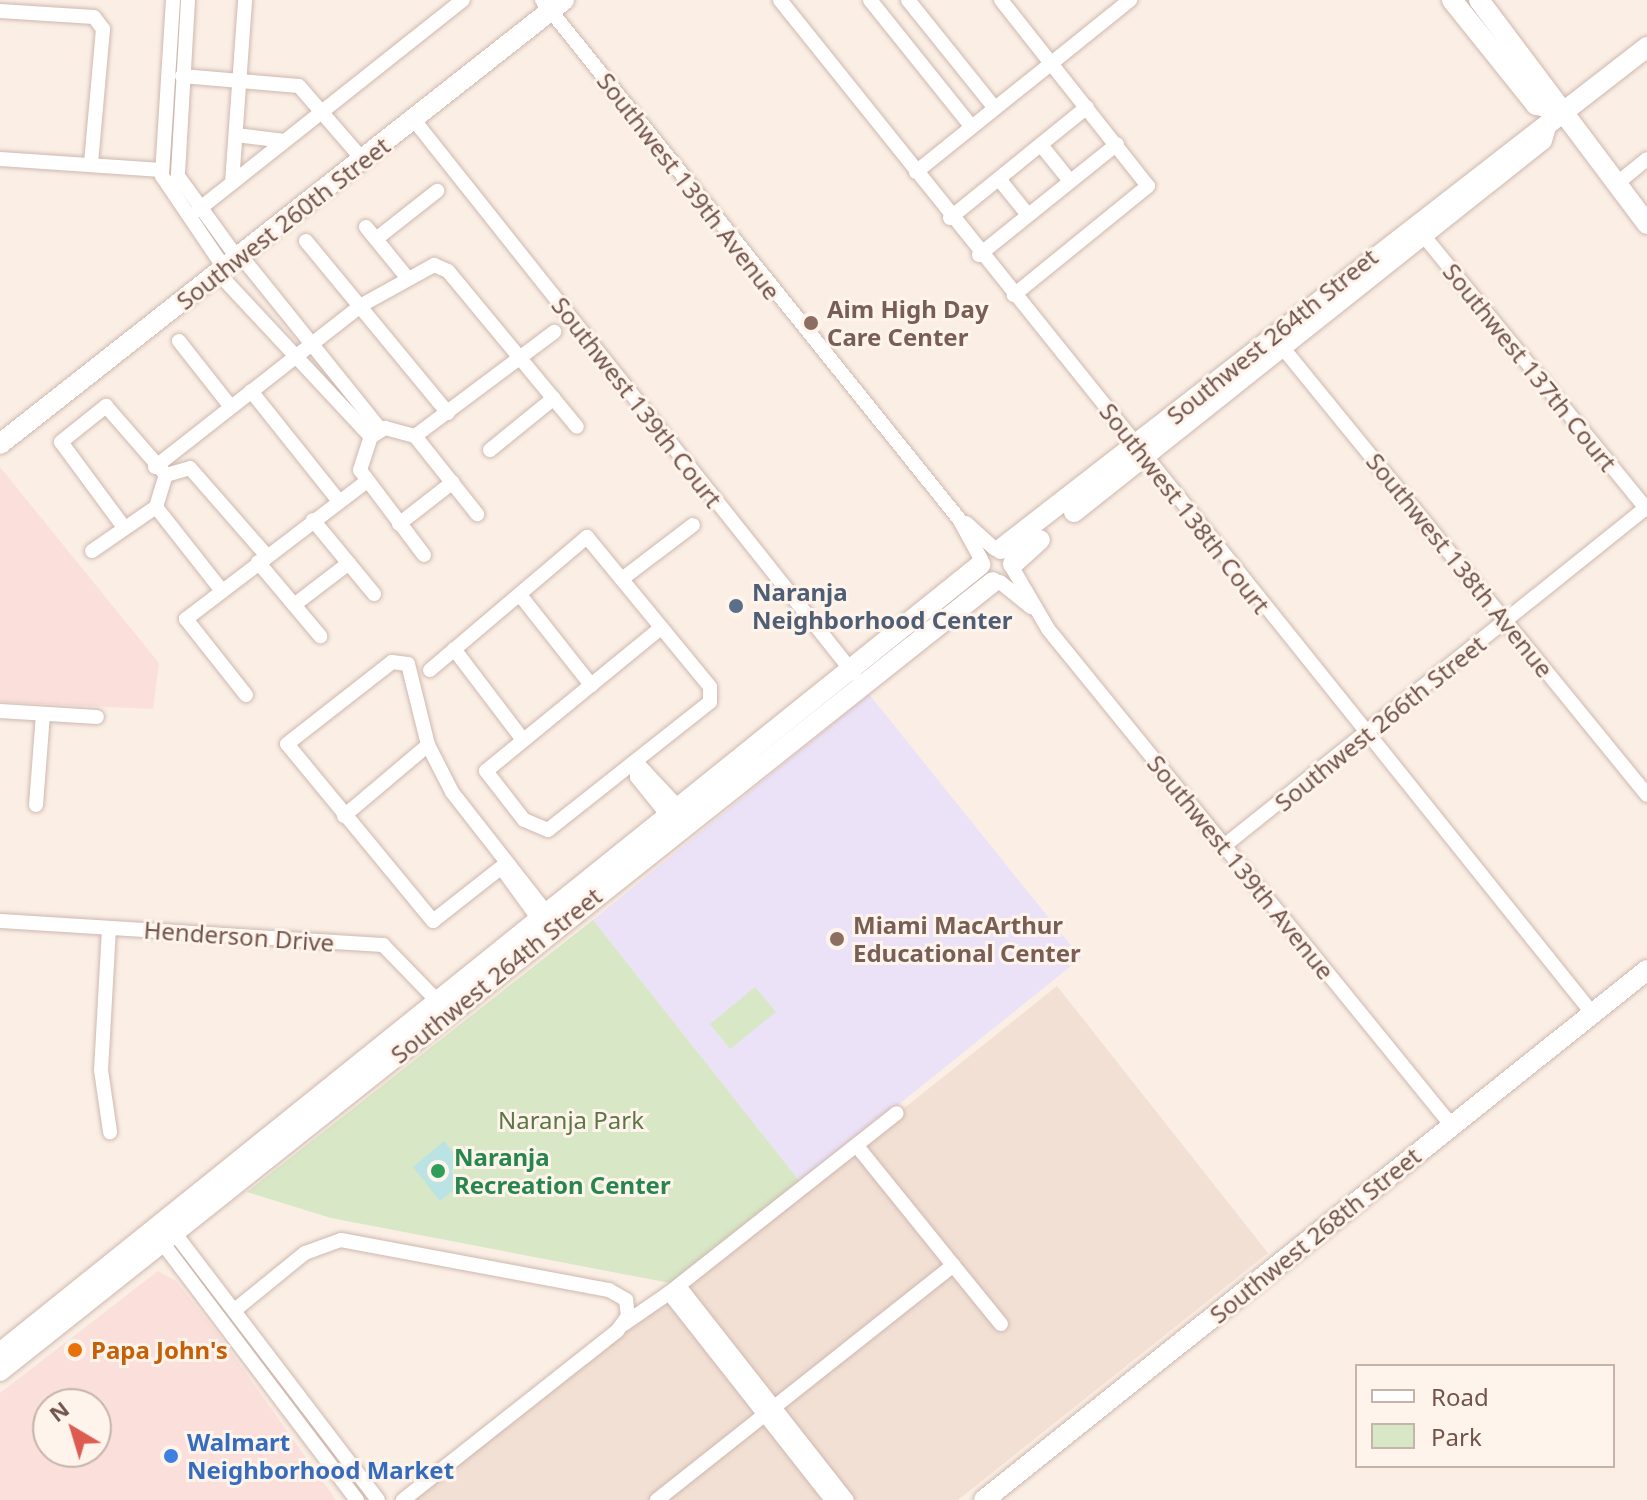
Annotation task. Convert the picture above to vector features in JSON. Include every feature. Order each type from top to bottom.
[{"type":"street","points":[[173,0],[162,170],[298,355],[335,396],[376,433],[415,436],[554,332]]},
{"type":"street","points":[[188,0],[178,176],[231,264],[314,342],[347,386],[376,433]]},
{"type":"street","points":[[232,183],[245,0]]},
{"type":"street","points":[[198,210],[463,0]]},
{"type":"street","name":"Southwest 138th Court","points":[[780,0],[979,255],[1593,1014]]},
{"type":"street","points":[[870,0],[971,126]]},
{"type":"street","points":[[908,0],[994,107]]},
{"type":"street","points":[[1001,0],[1148,186],[1014,295]]},
{"type":"street","points":[[916,172],[1130,0]]},
{"type":"street","points":[[1452,0],[1536,105],[1553,117],[1647,224]]},
{"type":"street","points":[[1479,0],[1552,92],[1553,117]]},
{"type":"street","name":"Southwest 260th Street","points":[[0,444],[414,120],[552,3]]},
{"type":"street","name":"Southwest 139th Avenue","points":[[552,3],[959,519],[1452,1126]]},
{"type":"street","points":[[0,11],[94,17],[103,29],[91,164]]},
{"type":"street","name":"Southwest 264th Street","points":[[0,1371],[163,1232],[1418,229],[1553,117],[1647,47]]},
{"type":"street","points":[[182,76],[299,86],[323,110],[363,160]]},
{"type":"street","points":[[950,218],[1087,107]]},
{"type":"street","name":"Southwest 139th Court","points":[[414,120],[857,677]]},
{"type":"street","points":[[236,135],[285,141]]},
{"type":"street","points":[[979,255],[1117,144]]},
{"type":"street","points":[[1041,145],[1070,181]]},
{"type":"street","points":[[0,159],[162,170]]},
{"type":"street","points":[[1615,185],[1647,159]]},
{"type":"street","points":[[999,179],[1028,215]]},
{"type":"street","points":[[376,239],[437,191]]},
{"type":"street","points":[[366,227],[405,275]]},
{"type":"street","name":"Southwest 137th Court","points":[[1418,229],[1647,509]]},
{"type":"street","points":[[306,241],[448,413]]},
{"type":"street","points":[[222,591],[156,507],[160,471],[251,391],[405,275],[434,265],[448,271],[577,427]]},
{"type":"street","points":[[179,341],[231,407]]},
{"type":"street","name":"Southwest 138th Avenue","points":[[1278,341],[1647,795]]},
{"type":"street","points":[[335,396],[347,386]]},
{"type":"street","points":[[251,391],[338,500]]},
{"type":"street","points":[[490,450],[554,398]]},
{"type":"street","points":[[123,526],[61,442],[106,406],[160,471]]},
{"type":"street","points":[[376,433],[359,465],[366,482],[424,555]]},
{"type":"street","points":[[415,436],[477,514]]},
{"type":"street","points":[[160,471],[190,468],[205,479],[294,605],[320,636]]},
{"type":"street","points":[[246,695],[186,619],[338,500],[366,482]]},
{"type":"street","points":[[399,524],[453,482]]},
{"type":"street","points":[[92,551],[123,526],[156,507]]},
{"type":"street","name":"Southwest 266th Street","points":[[1224,846],[1647,509]]},
{"type":"street","points":[[313,520],[374,594]]},
{"type":"street","points":[[622,579],[693,525]]},
{"type":"street","points":[[430,670],[587,537],[710,687],[710,702],[548,830],[524,820],[486,771],[661,628]]},
{"type":"street","points":[[294,605],[349,563]]},
{"type":"street","points":[[520,595],[591,685]]},
{"type":"street","points":[[454,649],[523,740]]},
{"type":"street","points":[[503,866],[433,921],[287,744],[392,662],[408,664],[428,745],[503,866],[544,918]]},
{"type":"street","name":"Southwest 264th Street","points":[[443,1008],[544,918],[675,813],[857,677]]},
{"type":"street","points":[[0,711],[97,717]]},
{"type":"street","points":[[36,805],[43,714]]},
{"type":"street","points":[[344,816],[428,745]]},
{"type":"street","points":[[636,762],[675,813]]},
{"type":"street","name":"Henderson Drive","points":[[0,921],[383,945],[443,1008]]},
{"type":"street","points":[[109,928],[101,1070],[110,1132]]},
{"type":"street","name":"Southwest 268th Street","points":[[984,1500],[1647,970]]},
{"type":"street","points":[[403,1500],[627,1317],[674,1289],[897,1113]]},
{"type":"street","points":[[857,1146],[1001,1324]]},
{"type":"street","points":[[163,1232],[236,1309],[378,1500]]},
{"type":"street","points":[[163,1232],[357,1500]]},
{"type":"street","name":"Southwest 264th Street","points":[[0,1353],[163,1232]]},
{"type":"street","points":[[236,1309],[330,1241],[609,1290],[627,1317]]},
{"type":"street","points":[[657,1500],[953,1265]]},
{"type":"street","points":[[674,1289],[770,1411],[847,1500]]},
{"type":"street","points":[[770,1411],[832,1500]]},
{"type":"shaded area","points":[[0,467],[159,663],[153,709],[0,702]]},
{"type":"shaded area","name":"Miami MacArthur Educational Center","points":[[869,694],[1081,958],[801,1183],[593,920]]},
{"type":"shaded area","points":[[1057,986],[1268,1253],[958,1500],[413,1500]]},
{"type":"shaded area","points":[[158,1271],[176,1281],[221,1338],[336,1500],[0,1500],[0,1393]]},
{"type":"green space","name":"Naranja Park","points":[[593,920],[801,1183],[675,1284],[331,1218],[247,1192]]},
{"type":"green space","points":[[755,987],[776,1012],[730,1049],[710,1024]]},
{"type":"water","points":[[444,1141],[460,1161],[451,1171],[461,1184],[440,1201],[413,1167]]},
{"type":"place","name":"Aim High Day Care Center","points":[[811,323]]},
{"type":"place","name":"Naranja Neighborhood Center","points":[[736,606]]},
{"type":"place","name":"Miami MacArthur Educational Center","points":[[837,939]]},
{"type":"place","name":"Naranja Recreation Center","points":[[438,1171]]},
{"type":"place","name":"Papa John's","points":[[75,1350]]},
{"type":"place","name":"Walmart Neighborhood Market","points":[[171,1456]]}]
